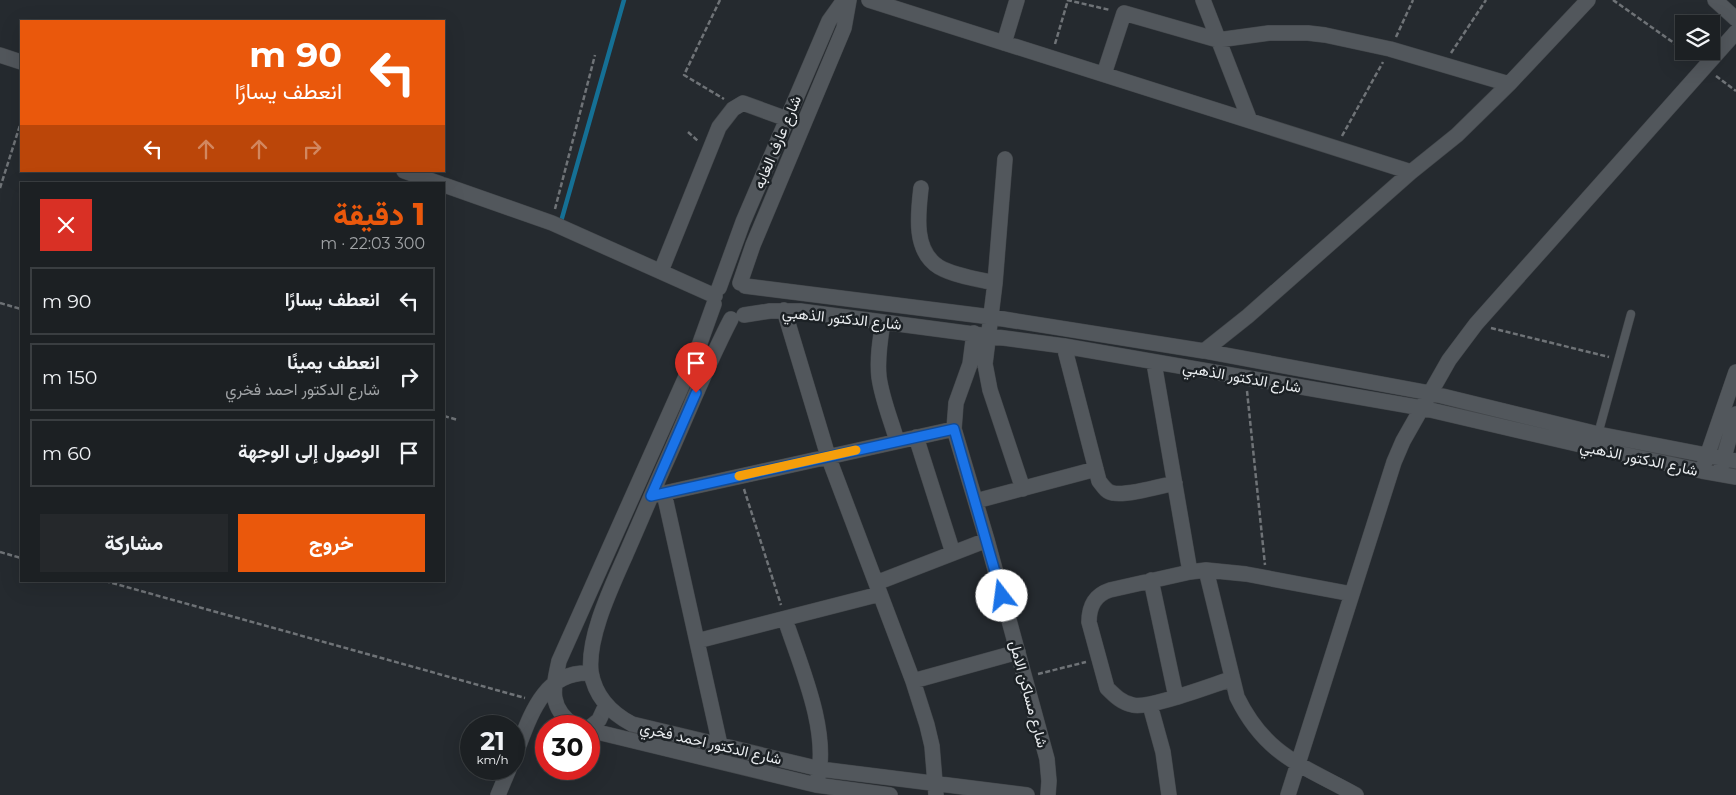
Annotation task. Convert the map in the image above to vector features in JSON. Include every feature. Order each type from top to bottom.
[{"type":"street","name":"شارع عارف الغابه","points":[[716,296],[743,222],[829,21],[844,0]]},
{"type":"street","name":"شارع عارف الغابه","points":[[742,285],[755,239],[844,28],[849,0]]},
{"type":"street","points":[[869,0],[1411,172]]},
{"type":"street","points":[[1004,43],[1017,0]]},
{"type":"street","points":[[1203,0],[1250,121]]},
{"type":"street","points":[[1204,351],[1248,316],[1411,172],[1457,135],[1509,84],[1588,0]]},
{"type":"street","points":[[1715,0],[1736,19]]},
{"type":"street","points":[[1104,74],[1124,13],[1218,40],[1270,32],[1308,33],[1390,49],[1509,84]]},
{"type":"street","points":[[1288,795],[1394,462],[1403,440],[1449,360],[1476,324],[1736,32]]},
{"type":"street","points":[[0,55],[20,62]]},
{"type":"street","points":[[661,271],[712,142],[726,116],[736,106],[743,103],[787,119]]},
{"type":"street","points":[[1005,158],[991,317],[982,334],[986,378],[1023,489]]},
{"type":"street","points":[[407,172],[436,182]]},
{"type":"street","points":[[445,185],[552,223],[716,296]]},
{"type":"street","points":[[921,188],[918,223],[927,256],[933,263],[950,272],[995,283]]},
{"type":"street","points":[[563,715],[556,704],[554,694],[554,683],[559,661],[696,354],[716,296],[725,284],[732,282],[742,285],[751,298],[751,304],[738,317],[723,316],[718,311],[716,296]]},
{"type":"street","name":"شارع الدكتور الذهبي","points":[[742,285],[991,317],[1204,351],[1430,393],[1598,434],[1730,460]]},
{"type":"street","points":[[784,310],[828,456],[913,681],[931,739],[936,789]]},
{"type":"street","name":"شارع الدكتور الذهبي","points":[[738,317],[784,310],[1064,346],[1422,408],[1594,448],[1736,477]]},
{"type":"street","name":"شارع الدكتور احمد فخري","points":[[738,317],[718,343],[657,495],[600,618],[591,657],[591,673],[596,690],[606,705],[618,716],[632,724],[820,769],[936,789],[1027,795]]},
{"type":"street","points":[[883,322],[880,340],[879,377],[897,441]]},
{"type":"street","name":"شارع مساكن الامل","points":[[982,334],[956,403],[954,429],[987,540],[1047,759],[1048,795]]},
{"type":"street","points":[[1064,346],[1099,481],[1104,489],[1112,493],[1122,494],[1175,483]]},
{"type":"street","points":[[1154,362],[1175,483],[1198,571],[1231,679],[1241,705],[1255,729],[1282,755],[1297,765],[1356,795]]},
{"type":"street","points":[[1702,471],[1736,372]]},
{"type":"street","points":[[1719,474],[1730,460],[1736,414]]},
{"type":"street","points":[[720,744],[696,641],[657,495],[954,429]]},
{"type":"street","points":[[916,437],[953,553]]},
{"type":"street","points":[[976,502],[1096,469]]},
{"type":"street","points":[[696,641],[785,619],[878,588],[953,553],[987,540]]},
{"type":"street","points":[[1231,679],[1150,705],[1135,706],[1124,702],[1107,688],[1089,622],[1091,605],[1102,593],[1151,580],[1198,571],[1246,574],[1352,594]]},
{"type":"street","points":[[1151,580],[1176,696]]},
{"type":"street","points":[[785,619],[816,715],[820,742],[820,769],[814,790]]},
{"type":"street","points":[[913,681],[1018,652]]},
{"type":"street","points":[[525,733],[539,701],[554,683],[572,674],[591,673]]},
{"type":"street","points":[[600,718],[606,705]]},
{"type":"street","points":[[1150,705],[1163,752],[1169,795]]},
{"type":"street","name":"شارع الدكتور احمد فخري","points":[[600,732],[814,790],[890,795]]},
{"type":"street","points":[[498,795],[504,780]]},
{"type":"lane","points":[[1598,434],[1631,314]]},
{"type":"path","points":[[720,0],[684,76],[736,106]]},
{"type":"path","points":[[1051,58],[1067,0],[1124,13]]},
{"type":"path","points":[[1335,148],[1390,49],[1413,0]]},
{"type":"path","points":[[1443,65],[1486,0]]},
{"type":"path","points":[[1613,0],[1675,44]]},
{"type":"path","points":[[552,223],[595,56]]},
{"type":"path","points":[[0,188],[20,125]]},
{"type":"path","points":[[0,303],[20,309]]},
{"type":"path","points":[[1476,324],[1618,360]]},
{"type":"path","points":[[1246,378],[1266,578]]},
{"type":"path","points":[[445,416],[458,420]]},
{"type":"path","points":[[740,476],[785,619]]},
{"type":"path","points":[[0,552],[20,558]]},
{"type":"path","points":[[109,582],[539,701]]},
{"type":"path","points":[[1024,678],[1099,659]]},
{"type":"waterway","points":[[560,225],[624,0]]},
{"type":"slow traffic","points":[[739,476],[856,450]]},
{"type":"route","points":[[696,393],[651,496],[954,429],[1002,596]]}]
